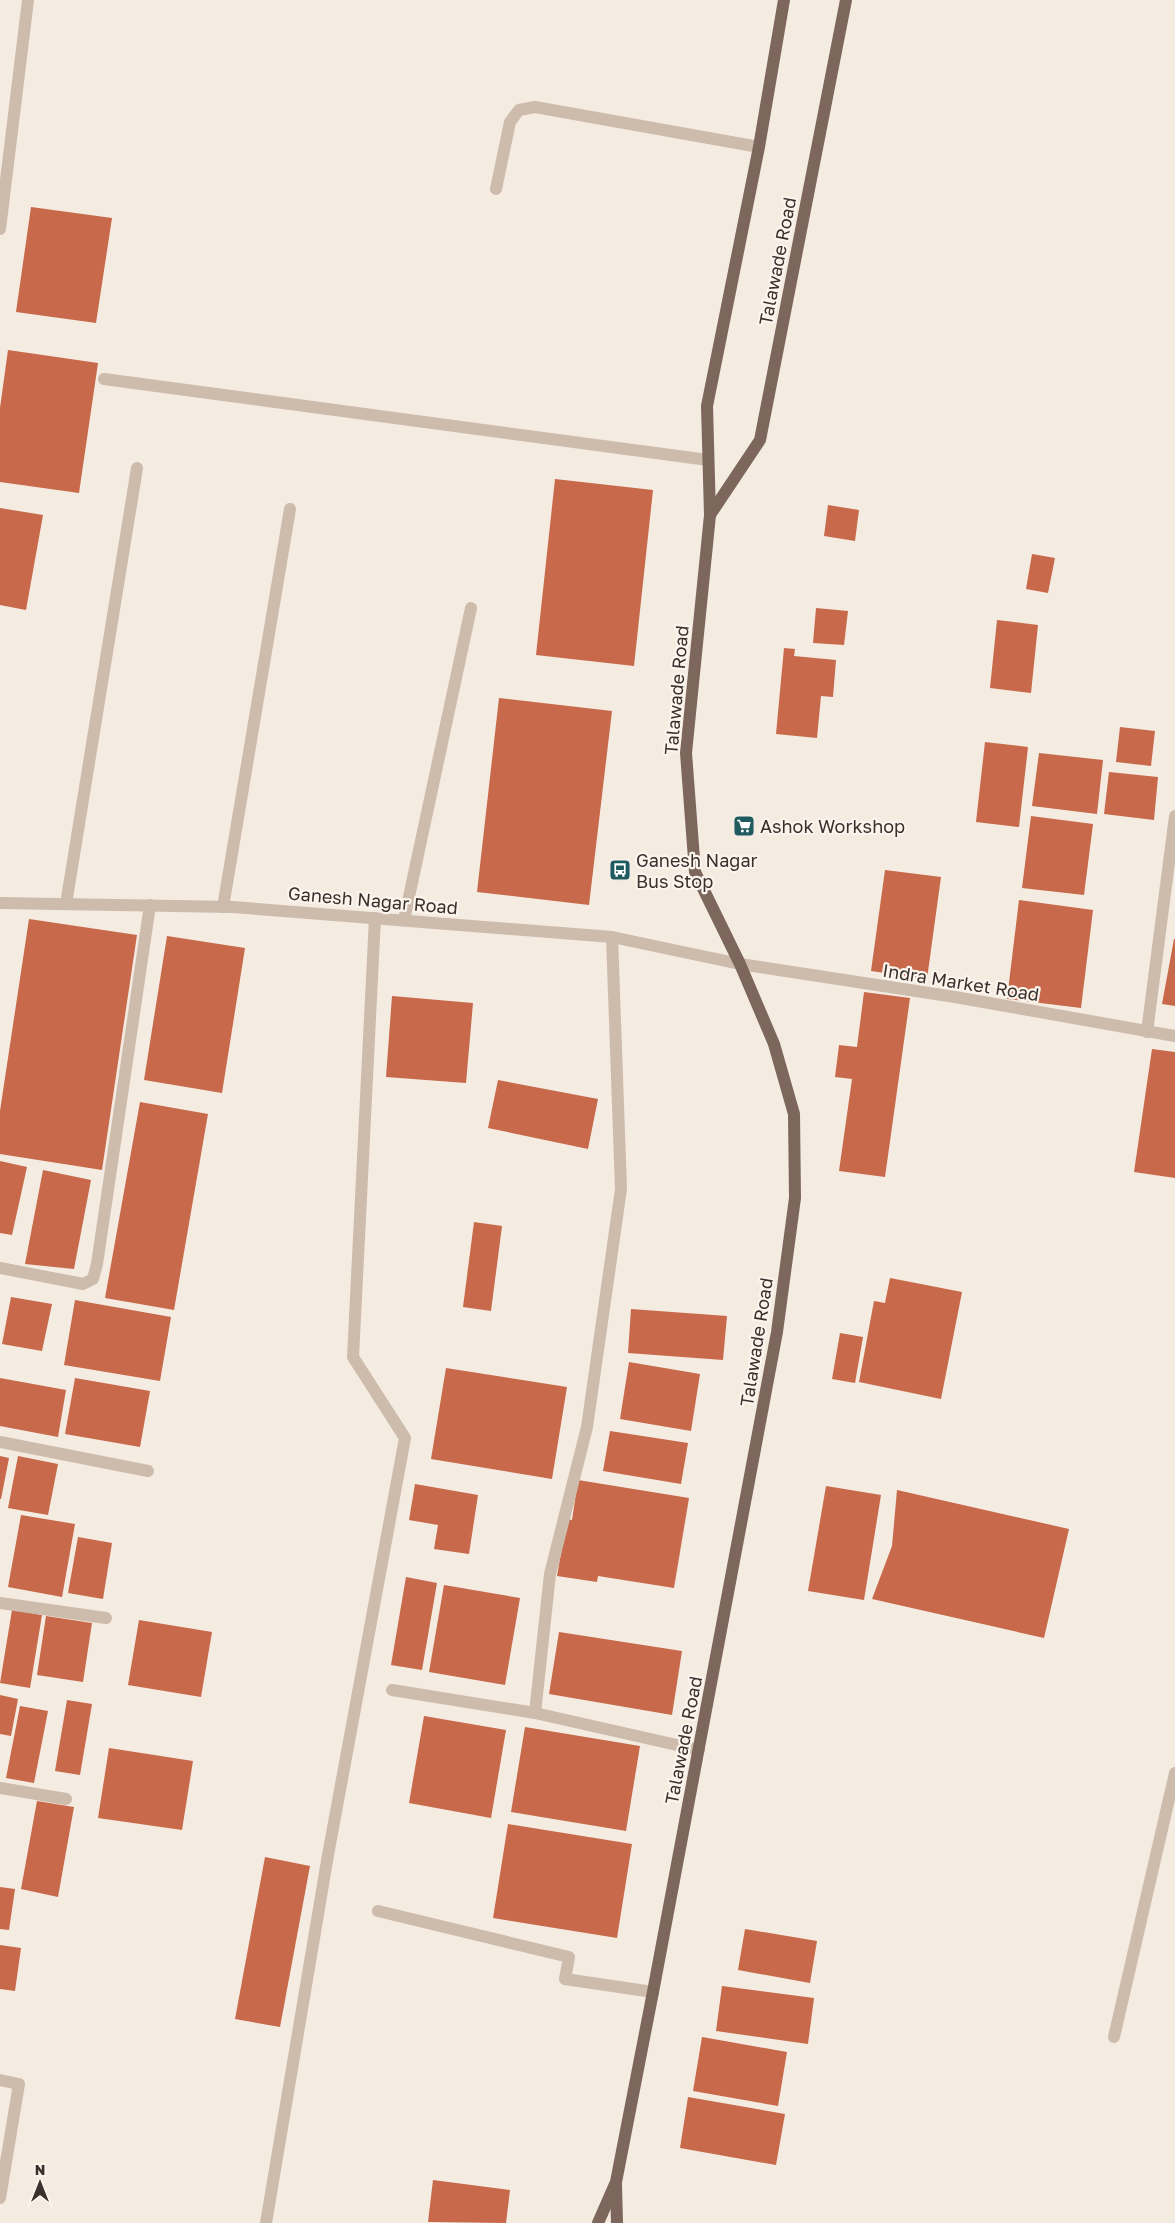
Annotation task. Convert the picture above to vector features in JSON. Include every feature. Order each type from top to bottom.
[{"type":"main road","name":"Talawade Road","points":[[617,2223],[616,2182],[777,1332],[796,1198],[794,1114],[774,1044],[740,964],[696,872],[686,753],[710,516],[707,406],[759,147],[784,0]]},
{"type":"main road","name":"Talawade Road","points":[[710,516],[760,440],[846,0]]},
{"type":"main road","name":"Talawade Road","points":[[598,2223],[616,2182]]},
{"type":"street","points":[[0,229],[28,0]]},
{"type":"street","points":[[496,189],[510,122],[519,110],[535,107],[759,147]]},
{"type":"street","points":[[104,379],[708,460]]},
{"type":"street","points":[[66,904],[137,468]]},
{"type":"street","points":[[223,907],[290,509]]},
{"type":"street","points":[[404,920],[471,608]]},
{"type":"street","points":[[1147,1032],[1175,816]]},
{"type":"street","name":"Ganesh Nagar Road","points":[[0,903],[223,907],[612,937],[740,964]]},
{"type":"street","points":[[0,1268],[83,1284],[93,1279],[150,905]]},
{"type":"street","points":[[266,2223],[328,1855],[405,1438],[353,1358],[375,918]]},
{"type":"street","points":[[535,1714],[550,1574],[587,1427],[621,1189],[612,937]]},
{"type":"street","name":"Indra Market Road","points":[[740,964],[955,997],[1175,1036]]},
{"type":"street","points":[[0,1442],[148,1471]]},
{"type":"street","points":[[0,1603],[106,1618]]},
{"type":"street","points":[[392,1690],[535,1714],[699,1750]]},
{"type":"street","points":[[1114,2037],[1175,1773]]},
{"type":"street","points":[[0,1788],[66,1799]]},
{"type":"street","points":[[378,1911],[569,1957],[565,1979],[653,1992]]},
{"type":"street","points":[[0,2080],[19,2084],[0,2198]]},
{"type":"building","points":[[31,207],[112,218],[96,323],[16,312]]},
{"type":"building","points":[[8,350],[98,363],[79,493],[0,482],[0,408]]},
{"type":"building","points":[[555,479],[653,490],[634,666],[536,655]]},
{"type":"building","points":[[828,505],[859,510],[855,541],[824,536]]},
{"type":"building","points":[[0,508],[43,515],[26,610],[0,605]]},
{"type":"building","points":[[1032,554],[1055,558],[1048,593],[1026,589]]},
{"type":"building","points":[[816,608],[848,611],[844,645],[813,643]]},
{"type":"building","points":[[997,620],[1038,625],[1031,693],[990,688]]},
{"type":"building","points":[[784,648],[795,649],[794,656],[836,660],[833,697],[821,696],[817,738],[776,734]]},
{"type":"building","points":[[499,698],[612,711],[589,905],[477,892]]},
{"type":"building","points":[[1120,727],[1155,731],[1151,766],[1116,762]]},
{"type":"building","points":[[985,742],[1028,747],[1019,827],[976,822]]},
{"type":"building","points":[[1039,753],[1103,760],[1097,814],[1032,806]]},
{"type":"building","points":[[1109,772],[1158,777],[1154,820],[1104,814]]},
{"type":"building","points":[[1031,816],[1093,824],[1084,895],[1022,888]]},
{"type":"building","points":[[885,870],[941,877],[927,979],[871,971]]},
{"type":"building","points":[[1019,900],[1093,910],[1081,1008],[1007,999]]},
{"type":"building","points":[[29,919],[137,935],[102,1170],[0,1154],[0,1111]]},
{"type":"building","points":[[167,936],[245,948],[222,1093],[144,1080]]},
{"type":"building","points":[[1175,939],[1175,1006],[1162,1004]]},
{"type":"building","points":[[864,992],[910,998],[885,1177],[839,1171],[852,1079],[835,1077],[839,1045],[857,1047]]},
{"type":"building","points":[[392,996],[473,1003],[466,1083],[386,1077]]},
{"type":"building","points":[[1152,1049],[1175,1052],[1175,1178],[1134,1172]]},
{"type":"building","points":[[498,1080],[598,1099],[588,1149],[488,1128]]},
{"type":"building","points":[[140,1102],[208,1114],[174,1310],[105,1298]]},
{"type":"building","points":[[0,1161],[27,1167],[12,1235],[0,1233]]},
{"type":"building","points":[[43,1170],[91,1180],[74,1269],[25,1264]]},
{"type":"building","points":[[474,1222],[502,1226],[491,1311],[463,1307]]},
{"type":"building","points":[[890,1278],[962,1292],[941,1399],[859,1382],[874,1301],[885,1303]]},
{"type":"building","points":[[11,1297],[52,1304],[42,1351],[2,1344]]},
{"type":"building","points":[[75,1300],[171,1317],[160,1381],[64,1365]]},
{"type":"building","points":[[631,1309],[727,1316],[723,1360],[628,1353]]},
{"type":"building","points":[[840,1333],[863,1337],[855,1383],[832,1379]]},
{"type":"building","points":[[629,1362],[700,1374],[691,1431],[620,1419]]},
{"type":"building","points":[[446,1368],[567,1387],[552,1479],[431,1459]]},
{"type":"building","points":[[0,1378],[66,1390],[58,1437],[0,1426]]},
{"type":"building","points":[[75,1378],[150,1391],[140,1447],[65,1434]]},
{"type":"building","points":[[610,1431],[688,1443],[681,1484],[603,1471]]},
{"type":"building","points":[[0,1456],[9,1458],[1,1499],[0,1499]]},
{"type":"building","points":[[18,1456],[58,1464],[48,1515],[8,1508]]},
{"type":"building","points":[[578,1480],[689,1498],[674,1588],[598,1576],[597,1582],[557,1576],[567,1519],[572,1520]]},
{"type":"building","points":[[415,1484],[478,1495],[469,1554],[434,1549],[438,1525],[409,1520]]},
{"type":"building","points":[[826,1486],[881,1495],[864,1600],[808,1591]]},
{"type":"building","points":[[897,1490],[1069,1529],[1044,1638],[872,1599],[892,1546]]},
{"type":"building","points":[[21,1515],[75,1524],[62,1597],[8,1587]]},
{"type":"building","points":[[78,1537],[112,1543],[103,1599],[68,1593]]},
{"type":"building","points":[[406,1577],[437,1583],[422,1670],[391,1665]]},
{"type":"building","points":[[444,1585],[520,1598],[505,1685],[429,1672]]},
{"type":"building","points":[[12,1610],[42,1615],[30,1688],[0,1683]]},
{"type":"building","points":[[46,1616],[92,1623],[83,1682],[37,1675]]},
{"type":"building","points":[[139,1620],[212,1632],[201,1697],[128,1685]]},
{"type":"building","points":[[559,1632],[682,1651],[672,1715],[549,1694]]},
{"type":"building","points":[[0,1695],[18,1699],[11,1736],[0,1734]]},
{"type":"building","points":[[67,1700],[92,1704],[80,1775],[55,1771]]},
{"type":"building","points":[[20,1706],[48,1711],[34,1783],[6,1778]]},
{"type":"building","points":[[424,1716],[506,1730],[491,1818],[409,1803]]},
{"type":"building","points":[[525,1727],[640,1746],[626,1831],[511,1812]]},
{"type":"building","points":[[109,1748],[193,1761],[182,1830],[98,1818]]},
{"type":"building","points":[[37,1801],[74,1807],[58,1897],[21,1889]]},
{"type":"building","points":[[508,1824],[632,1844],[617,1938],[493,1918]]},
{"type":"building","points":[[265,1857],[310,1866],[280,2027],[235,2019]]},
{"type":"building","points":[[0,1887],[15,1889],[9,1930],[0,1929]]},
{"type":"building","points":[[745,1929],[817,1941],[810,1983],[738,1970]]},
{"type":"building","points":[[0,1945],[21,1948],[15,1991],[0,1989]]},
{"type":"building","points":[[722,1986],[814,1998],[808,2044],[716,2031]]},
{"type":"building","points":[[702,2037],[787,2052],[778,2106],[693,2091]]},
{"type":"building","points":[[688,2097],[785,2114],[776,2165],[680,2148]]},
{"type":"building","points":[[433,2180],[510,2190],[506,2223],[428,2222]]},
{"type":"place","name":"Ashok Workshop","points":[[744,826]]},
{"type":"place","name":"Ganesh Nagar Bus Stop","points":[[620,870]]}]
